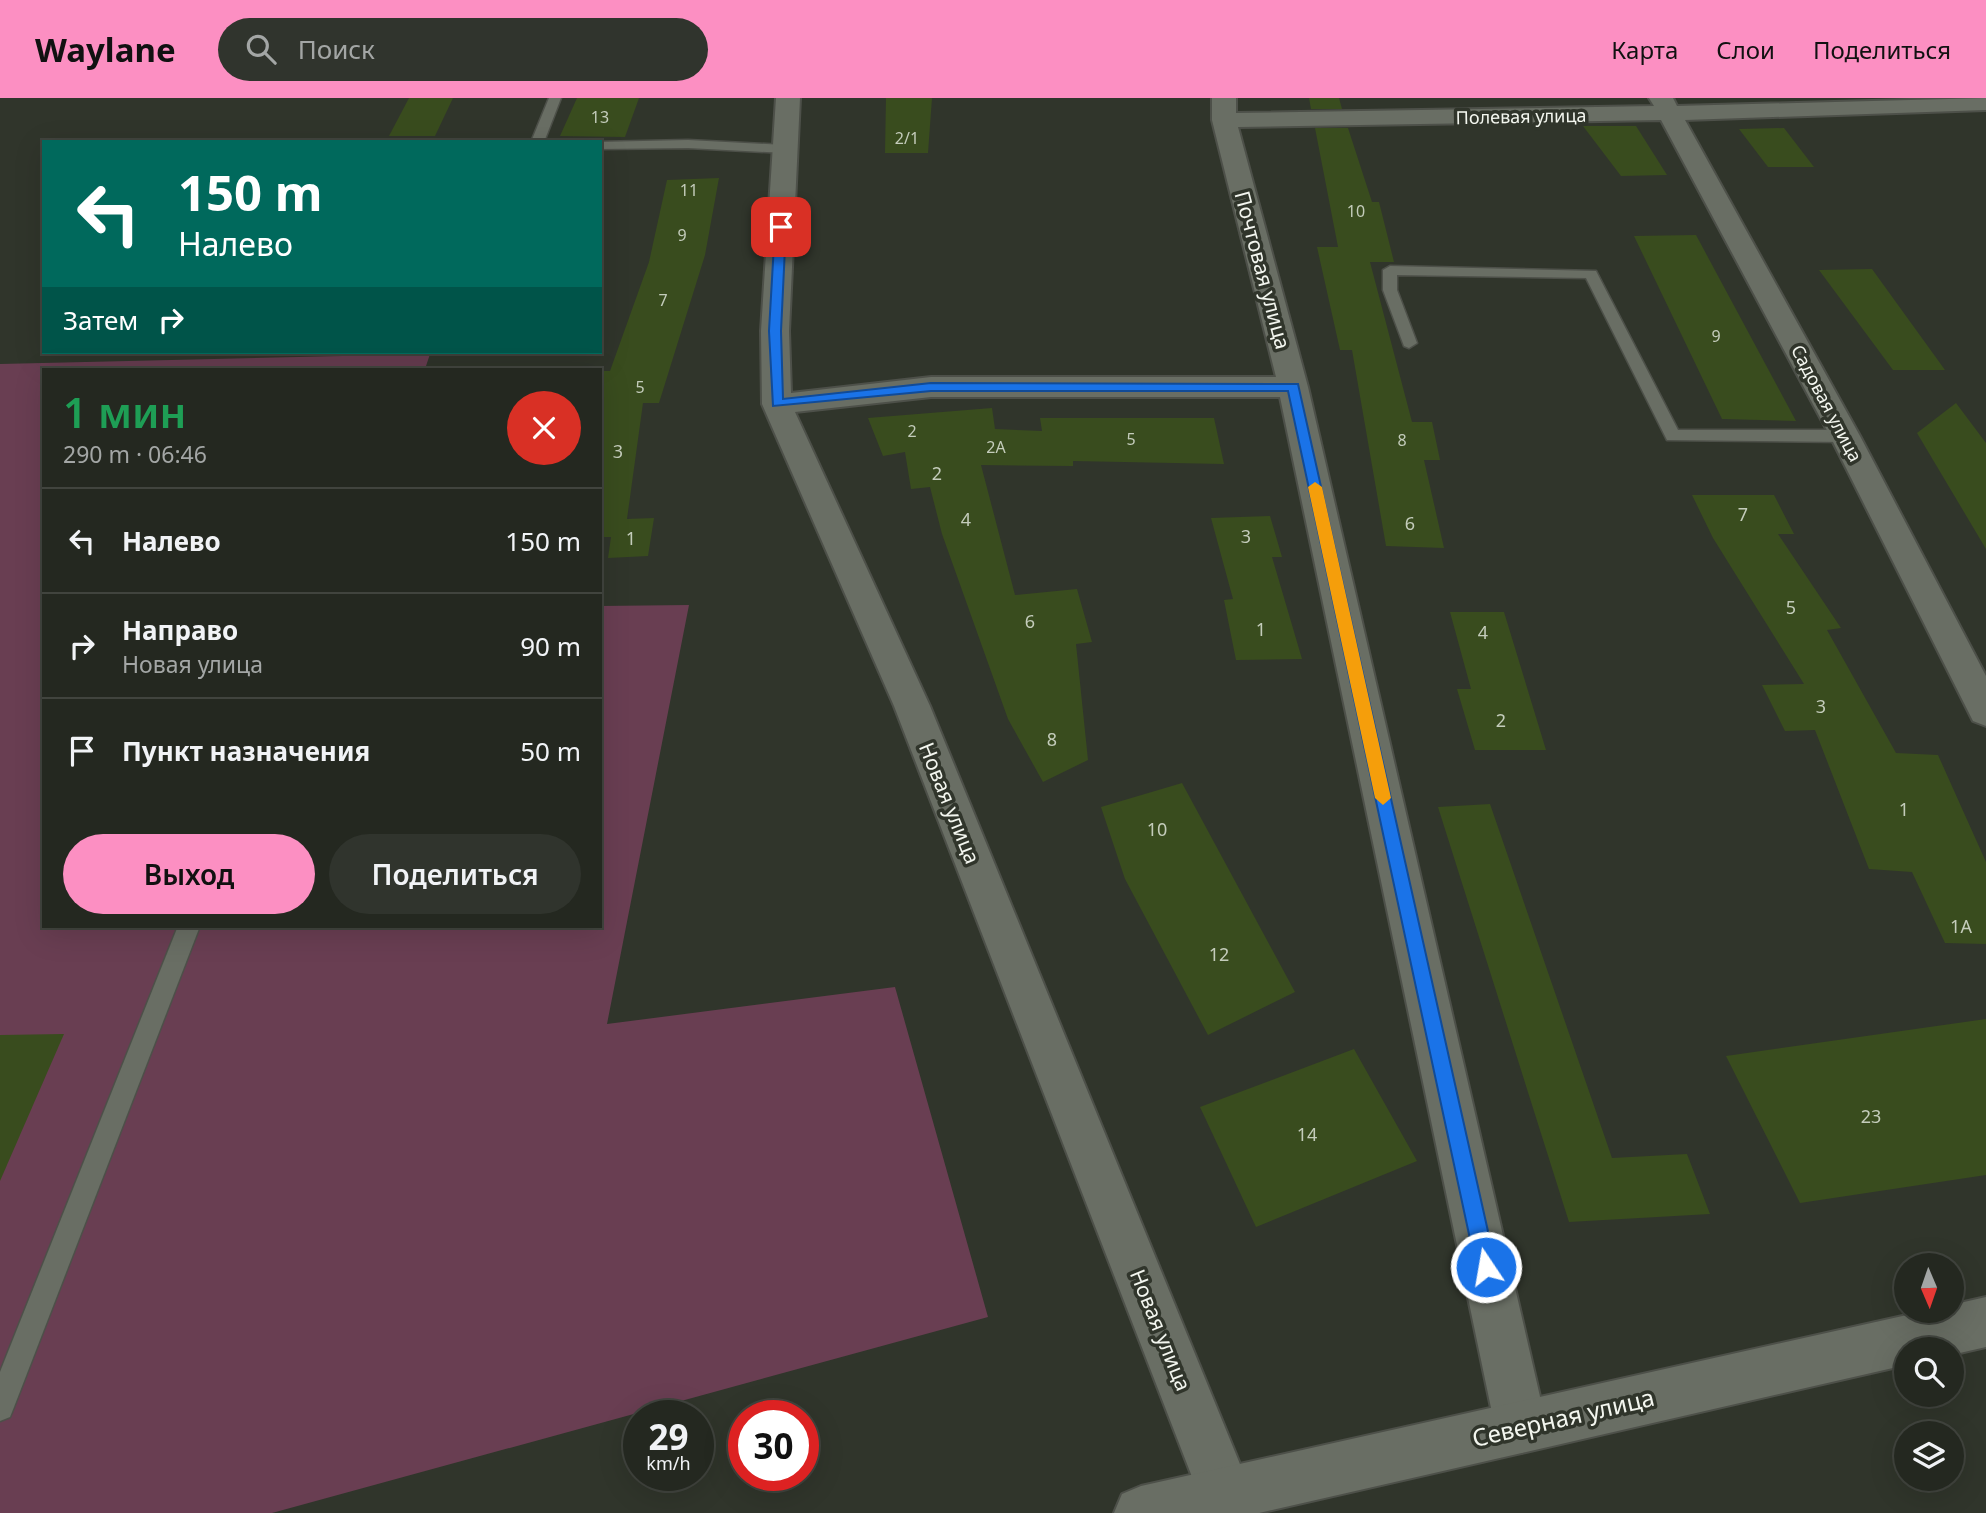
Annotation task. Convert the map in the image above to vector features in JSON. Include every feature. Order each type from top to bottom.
[{"type":"street","name":"Новая улица","points":[[788,98],[775,331],[777,404],[912,706],[1229,1502]]},
{"type":"street","name":"Полевая улица","points":[[1224,109],[1986,103]]},
{"type":"street","name":"Садовая улица","points":[[1666,106],[1845,436],[1986,711]]},
{"type":"street","name":"Почтовая улица","points":[[1224,109],[1293,387],[1521,1427]]},
{"type":"street","points":[[777,404],[931,387],[1293,387]]},
{"type":"street","name":"Северная улица","points":[[1141,1513],[1229,1502],[1521,1427],[1986,1322]]},
{"type":"lane","points":[[538,140],[555,98]]},
{"type":"lane","points":[[602,145],[688,144],[785,149]]},
{"type":"lane","points":[[1409,344],[1390,289],[1390,270],[1591,274],[1673,436],[1845,436]]},
{"type":"lane","points":[[0,1407],[188,928]]},
{"type":"shaded area","points":[[430,354],[425,368],[42,368],[42,928],[602,928],[602,606],[689,605],[607,1024],[895,987],[988,1317],[685,1400],[623,1400],[623,1417],[272,1513],[0,1513],[0,364]]},
{"type":"building","points":[[409,98],[453,98],[435,136],[389,136]]},
{"type":"building","points":[[577,98],[639,98],[625,137],[560,136]]},
{"type":"building","points":[[886,98],[932,98],[928,153],[885,153]]},
{"type":"building","points":[[1309,98],[1339,98],[1342,109],[1311,109]]},
{"type":"building","points":[[1583,126],[1636,126],[1667,175],[1621,176]]},
{"type":"building","points":[[1315,128],[1348,128],[1372,202],[1379,202],[1394,262],[1370,262],[1412,422],[1432,422],[1440,460],[1424,460],[1444,548],[1386,546],[1352,350],[1340,350],[1317,247],[1338,247]]},
{"type":"building","points":[[1784,128],[1814,167],[1768,167],[1739,129]]},
{"type":"building","points":[[719,178],[705,255],[659,403],[643,403],[627,519],[654,518],[648,556],[608,558],[611,537],[602,537],[602,371],[610,371],[649,262],[667,180]]},
{"type":"building","points":[[1696,235],[1796,421],[1722,419],[1634,236]]},
{"type":"building","points":[[1872,269],[1945,370],[1893,370],[1819,270]]},
{"type":"building","points":[[1956,403],[1986,443],[1986,549],[1917,433]]},
{"type":"building","points":[[992,408],[995,429],[1042,431],[1040,418],[1214,418],[1224,464],[1073,461],[1073,466],[981,465],[1015,595],[1077,589],[1092,642],[1076,644],[1088,760],[1043,782],[1008,719],[942,534],[930,487],[911,489],[905,452],[883,456],[868,418]]},
{"type":"building","points":[[1692,495],[1774,495],[1794,534],[1778,534],[1841,628],[1827,630],[1896,753],[1938,755],[1986,862],[1986,944],[1945,943],[1912,872],[1869,869],[1815,730],[1785,731],[1762,685],[1804,684],[1713,538]]},
{"type":"building","points":[[1270,516],[1282,557],[1272,557],[1302,659],[1236,660],[1224,600],[1233,599],[1211,518]]},
{"type":"building","points":[[1450,612],[1504,612],[1546,750],[1475,750],[1457,689],[1471,689]]},
{"type":"building","points":[[1182,783],[1295,992],[1208,1035],[1125,879],[1101,807]]},
{"type":"building","points":[[1490,804],[1612,1158],[1687,1154],[1710,1214],[1569,1222],[1438,807]]},
{"type":"building","points":[[1986,1019],[1986,1175],[1800,1203],[1726,1056]]},
{"type":"building","points":[[64,1034],[0,1181],[0,1035]]},
{"type":"building","points":[[1354,1049],[1417,1161],[1256,1227],[1200,1107]]},
{"type":"slow traffic","points":[[1315,487],[1383,798]]},
{"type":"route","points":[[781,227],[775,331],[777,404],[931,387],[1293,387],[1486,1267]]}]
